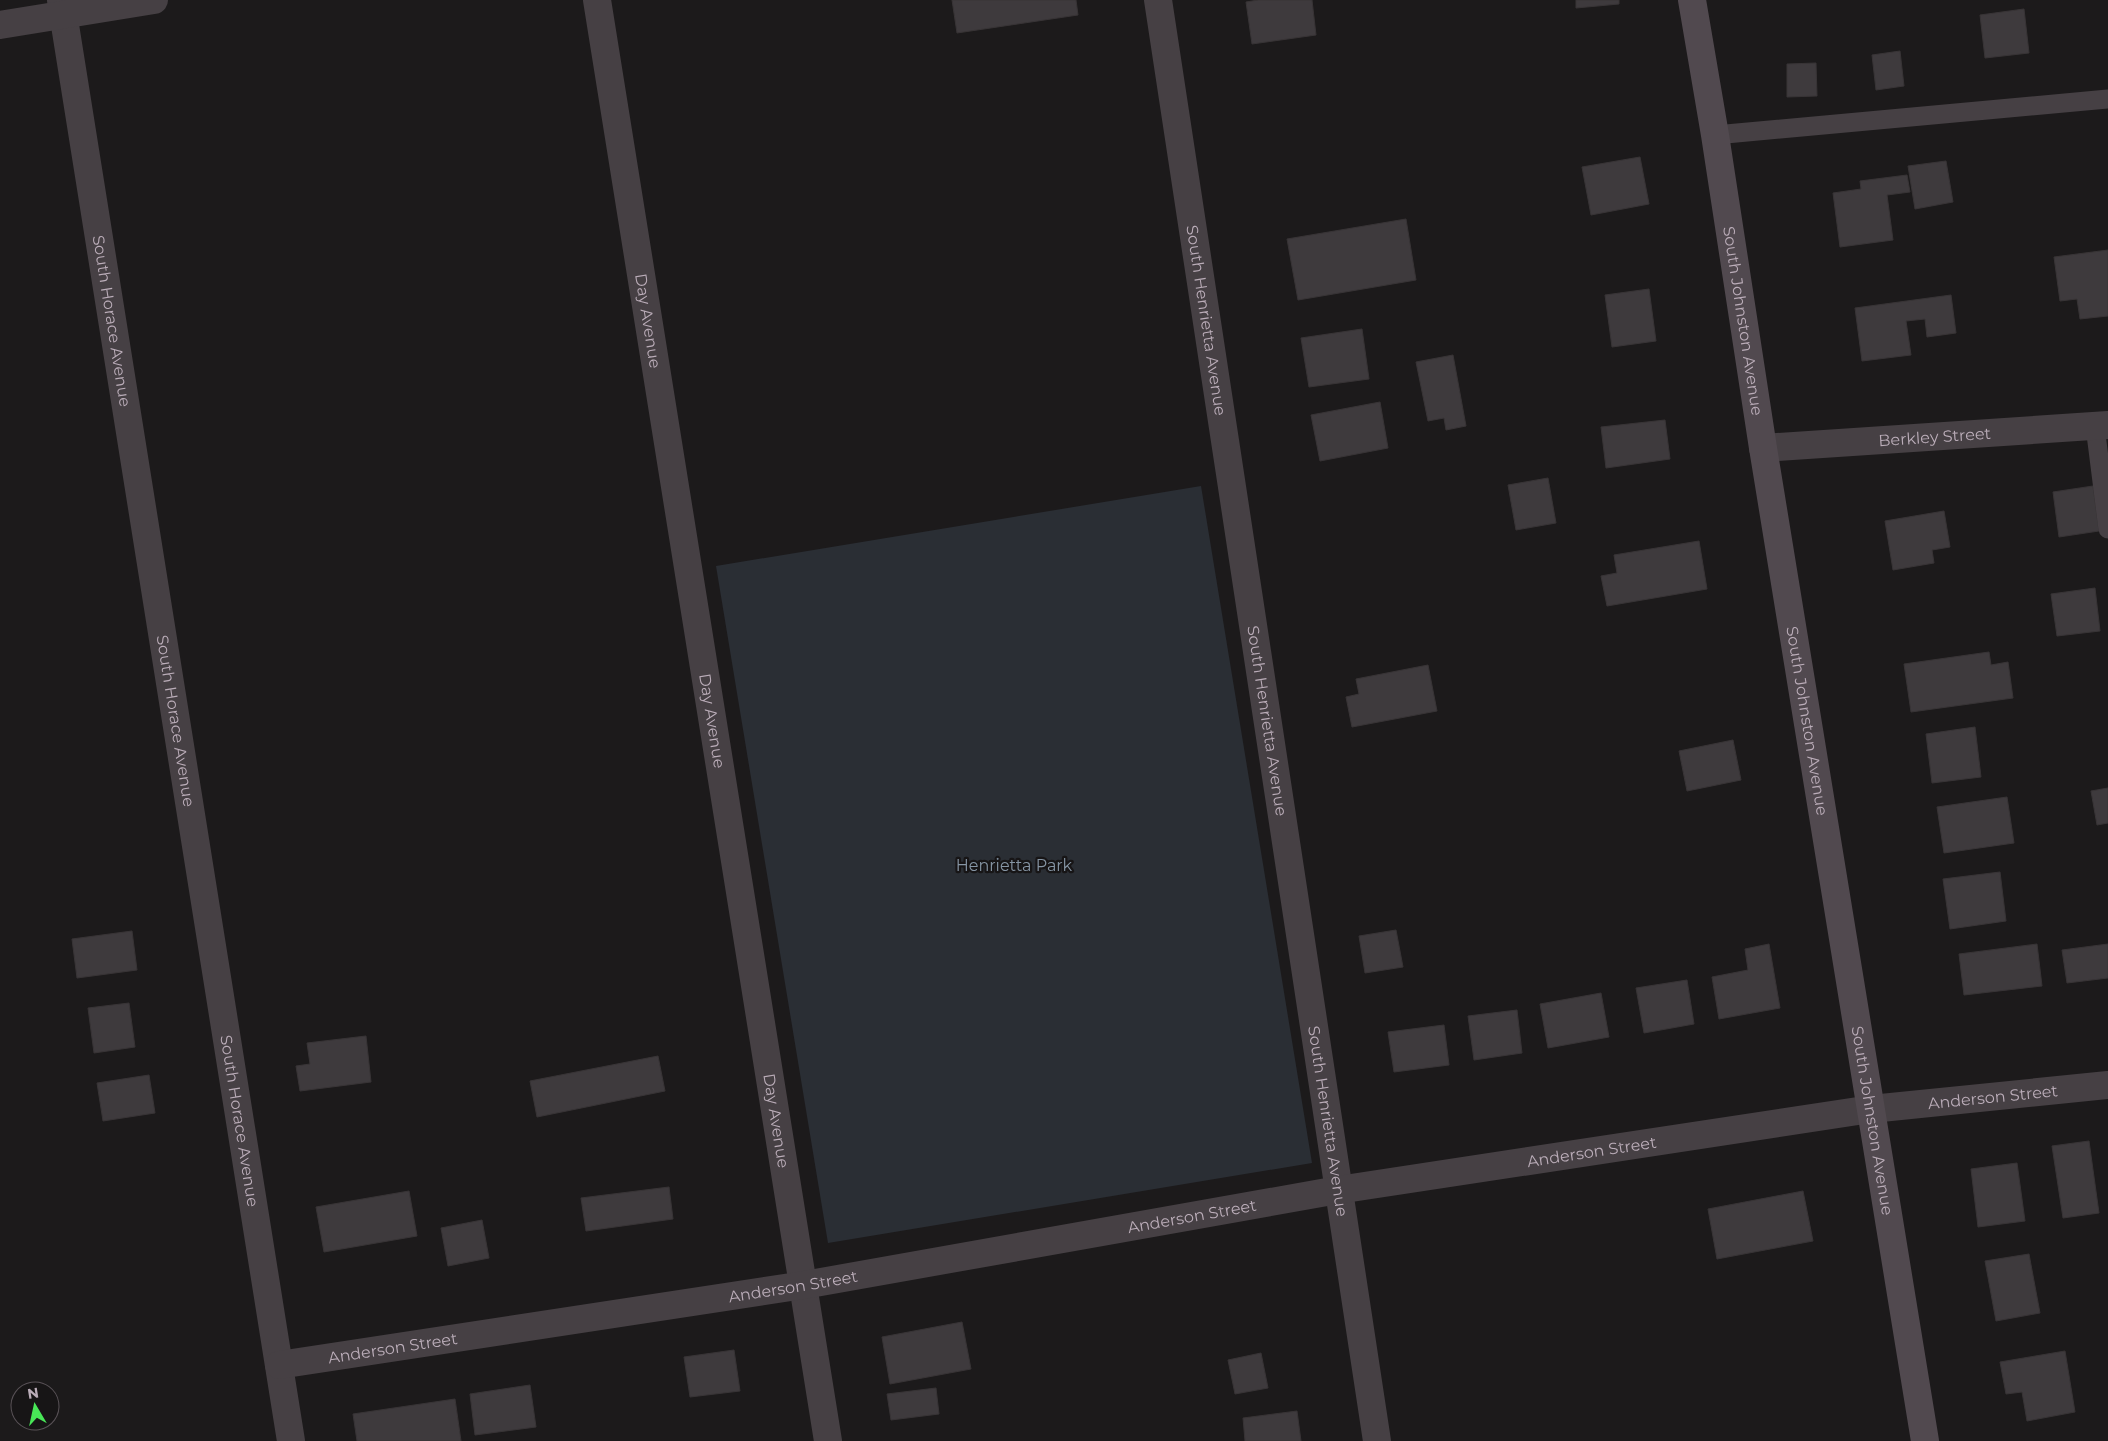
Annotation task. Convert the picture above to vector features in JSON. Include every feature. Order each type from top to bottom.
[{"type":"street","points":[[0,25],[62,8],[154,0]]},
{"type":"street","name":"Day Avenue","points":[[598,0],[828,1441]]},
{"type":"street","name":"South Henrietta Avenue","points":[[1158,0],[1377,1441]]},
{"type":"street","name":"South Johnston Avenue","points":[[1692,0],[1925,1441]]},
{"type":"street","name":"South Horace Avenue","points":[[62,8],[291,1441]]},
{"type":"street","name":"Berkley Street","points":[[1763,448],[2101,426]]},
{"type":"street","name":"Anderson Street","points":[[279,1365],[804,1285],[1338,1190],[1870,1109],[2108,1085]]},
{"type":"lane","points":[[1715,135],[2108,99]]},
{"type":"lane","points":[[2101,426],[2108,529]]},
{"type":"green space","name":"Henrietta Park","points":[[1201,486],[1312,1163],[828,1243],[716,566]]},
{"type":"building","points":[[952,0],[1076,0],[1078,15],[957,33]]},
{"type":"building","points":[[1258,0],[1312,0],[1316,35],[1252,44],[1246,2]]},
{"type":"building","points":[[1576,0],[1619,0],[1619,4],[1576,8]]},
{"type":"building","points":[[2024,9],[2029,53],[1985,58],[1980,15]]},
{"type":"building","points":[[1900,51],[1904,86],[1876,90],[1872,55]]},
{"type":"building","points":[[1816,63],[1817,96],[1787,97],[1787,64]]},
{"type":"building","points":[[1640,157],[1649,204],[1591,215],[1582,167]]},
{"type":"building","points":[[1946,161],[1953,202],[1915,209],[1908,166]]},
{"type":"building","points":[[1907,175],[1910,192],[1887,195],[1893,240],[1840,247],[1833,193],[1861,189],[1860,181]]},
{"type":"building","points":[[1406,219],[1416,280],[1298,300],[1287,239]]},
{"type":"building","points":[[2108,250],[2108,316],[2080,319],[2077,299],[2060,301],[2054,257]]},
{"type":"building","points":[[1649,289],[1656,341],[1612,347],[1605,295]]},
{"type":"building","points":[[1951,295],[1956,333],[1927,337],[1925,319],[1906,321],[1911,355],[1862,361],[1855,308]]},
{"type":"building","points":[[1362,329],[1369,379],[1309,387],[1301,338]]},
{"type":"building","points":[[1453,355],[1466,426],[1446,430],[1444,418],[1428,421],[1416,362]]},
{"type":"building","points":[[1380,402],[1388,448],[1320,461],[1311,415]]},
{"type":"building","points":[[1665,420],[1670,459],[1606,468],[1601,427]]},
{"type":"building","points":[[1548,478],[1556,523],[1516,530],[1508,485]]},
{"type":"building","points":[[2093,486],[2099,531],[2059,537],[2053,492]]},
{"type":"building","points":[[1944,511],[1950,547],[1932,550],[1934,563],[1893,570],[1885,521]]},
{"type":"building","points":[[1699,541],[1707,589],[1607,606],[1601,576],[1617,573],[1614,555]]},
{"type":"building","points":[[2095,588],[2100,631],[2057,636],[2051,594]]},
{"type":"building","points":[[1989,652],[1991,665],[2008,662],[2013,698],[1911,712],[1904,664]]},
{"type":"building","points":[[1428,665],[1437,711],[1352,727],[1346,697],[1359,694],[1356,679]]},
{"type":"building","points":[[1975,727],[1981,777],[1932,783],[1926,734]]},
{"type":"building","points":[[1733,740],[1741,780],[1687,791],[1679,751]]},
{"type":"building","points":[[2108,788],[2108,823],[2097,825],[2091,791]]},
{"type":"building","points":[[2007,797],[2014,843],[1944,853],[1937,807]]},
{"type":"building","points":[[2000,872],[2006,921],[1950,929],[1943,879]]},
{"type":"building","points":[[1396,930],[1403,967],[1365,973],[1359,936]]},
{"type":"building","points":[[132,931],[137,970],[77,978],[72,939]]},
{"type":"building","points":[[1769,944],[1780,1008],[1719,1019],[1712,977],[1748,970],[1745,949]]},
{"type":"building","points":[[2037,944],[2042,986],[1964,995],[1959,954]]},
{"type":"building","points":[[2108,944],[2108,978],[2067,983],[2062,950]]},
{"type":"building","points":[[1687,980],[1694,1024],[1644,1033],[1636,988]]},
{"type":"building","points":[[1601,993],[1609,1037],[1548,1048],[1540,1004]]},
{"type":"building","points":[[129,1003],[135,1047],[94,1053],[88,1008]]},
{"type":"building","points":[[1517,1010],[1522,1053],[1474,1060],[1468,1016]]},
{"type":"building","points":[[1444,1025],[1449,1065],[1394,1072],[1388,1032]]},
{"type":"building","points":[[366,1036],[371,1082],[300,1091],[296,1066],[310,1064],[307,1043]]},
{"type":"building","points":[[658,1056],[665,1091],[537,1117],[530,1081]]},
{"type":"building","points":[[149,1075],[155,1113],[103,1121],[97,1083]]},
{"type":"building","points":[[2089,1141],[2099,1213],[2063,1218],[2052,1146]]},
{"type":"building","points":[[2017,1163],[2025,1221],[1978,1227],[1971,1169]]},
{"type":"building","points":[[669,1187],[673,1219],[586,1231],[581,1198]]},
{"type":"building","points":[[409,1191],[417,1236],[324,1252],[316,1207]]},
{"type":"building","points":[[1803,1191],[1813,1241],[1717,1259],[1708,1209]]},
{"type":"building","points":[[482,1220],[489,1258],[448,1266],[441,1228]]},
{"type":"building","points":[[2029,1254],[2040,1313],[1996,1321],[1985,1261]]},
{"type":"building","points":[[962,1322],[971,1369],[890,1384],[882,1337]]},
{"type":"building","points":[[734,1350],[740,1391],[690,1397],[684,1357]]},
{"type":"building","points":[[2065,1351],[2075,1412],[2027,1421],[2022,1392],[2006,1394],[2000,1362]]},
{"type":"building","points":[[1261,1353],[1268,1388],[1235,1394],[1228,1360]]},
{"type":"building","points":[[530,1385],[536,1427],[475,1435],[470,1394]]},
{"type":"building","points":[[936,1388],[939,1414],[891,1420],[887,1394]]},
{"type":"building","points":[[455,1399],[461,1441],[357,1441],[353,1414]]},
{"type":"building","points":[[1297,1411],[1301,1441],[1245,1441],[1243,1418]]}]
